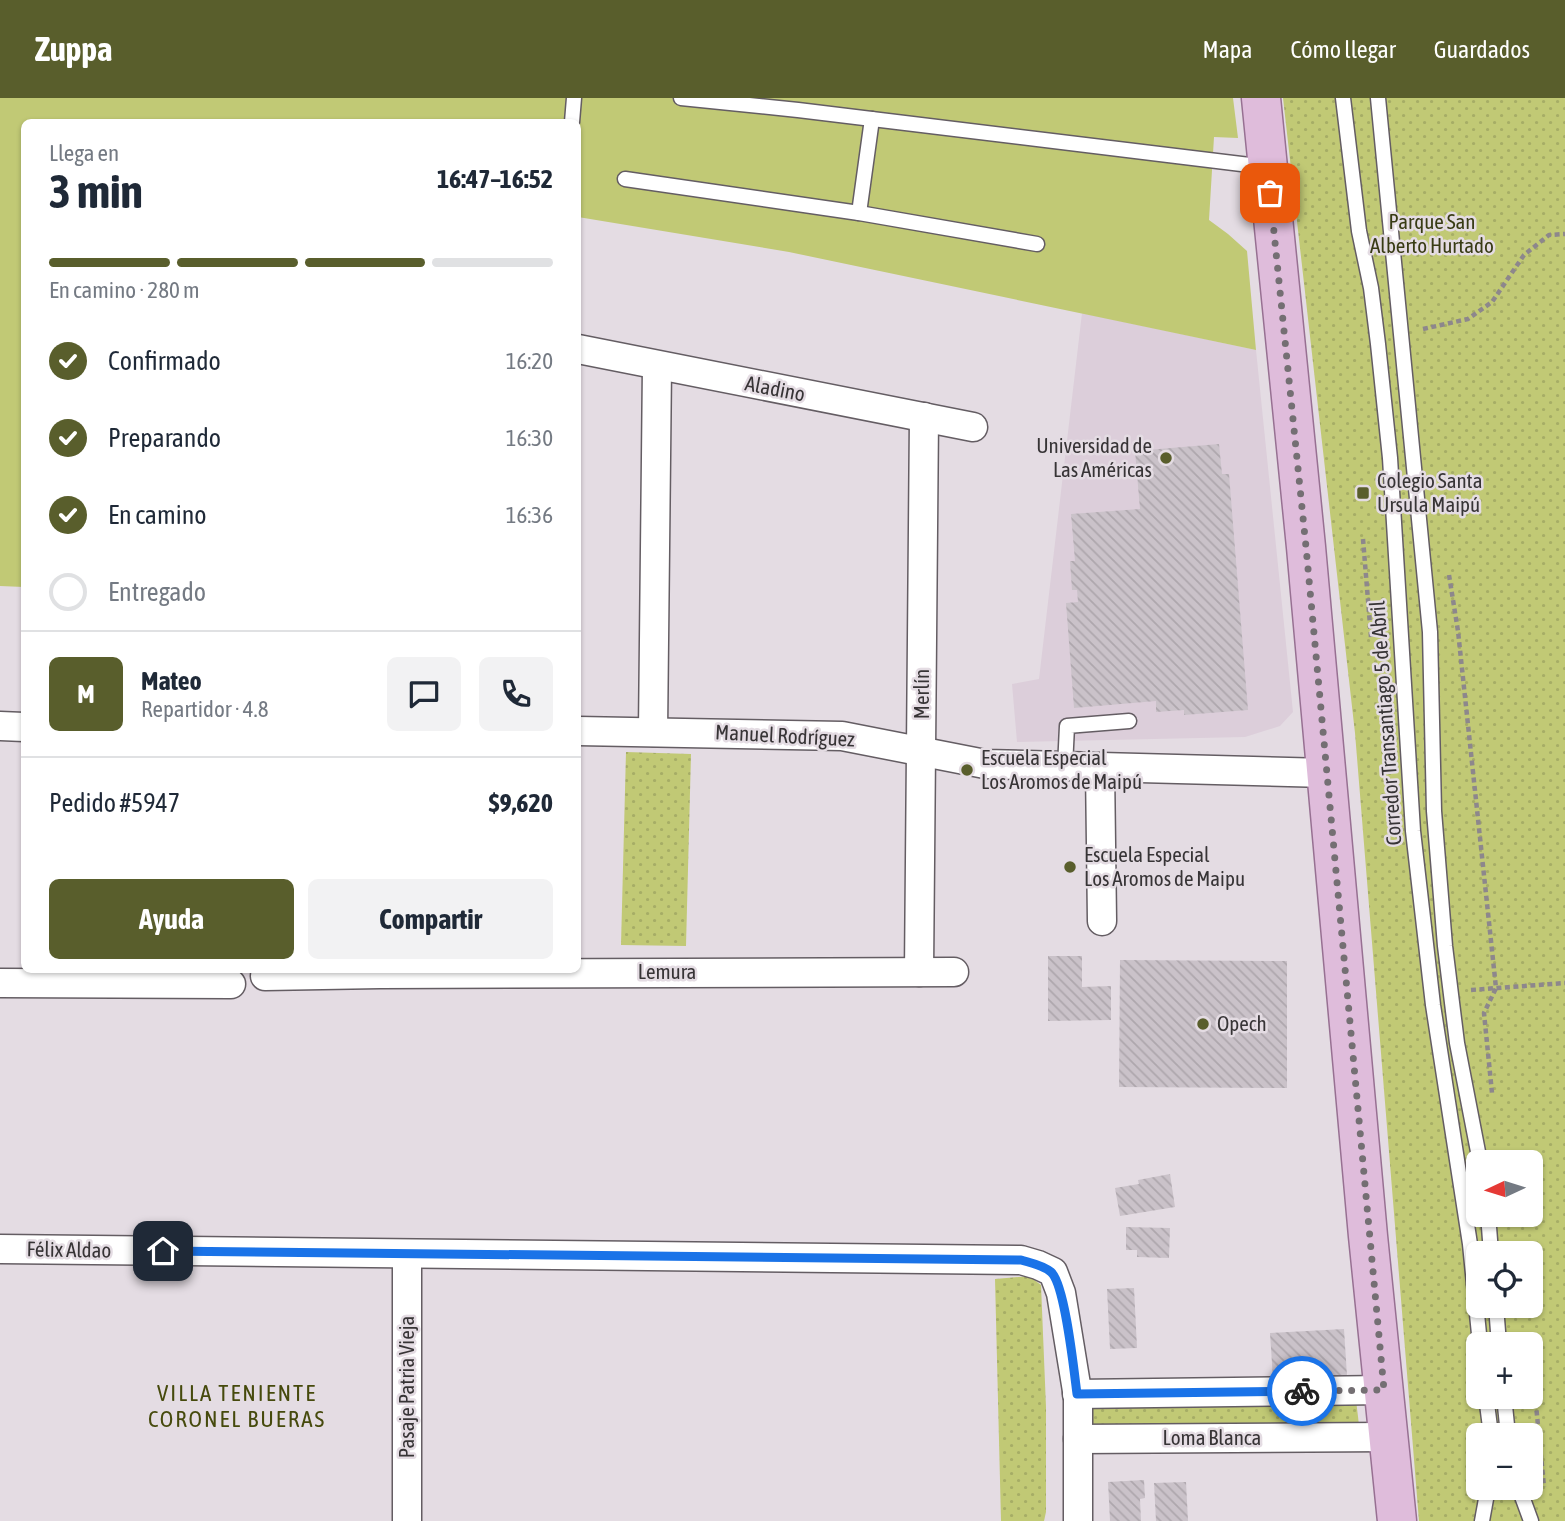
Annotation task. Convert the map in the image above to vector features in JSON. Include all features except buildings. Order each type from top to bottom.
[{"type":"main road","points":[[1261,98],[1397,1521]]},
{"type":"street","name":"Aladino","points":[[581,350],[973,427]]},
{"type":"street","points":[[653,732],[657,366]]},
{"type":"street","name":"Merlín","points":[[919,972],[924,417]]},
{"type":"street","points":[[0,726],[21,727]]},
{"type":"street","name":"Manuel Rodríguez","points":[[581,732],[842,736],[985,764],[1326,773]]},
{"type":"street","points":[[1100,768],[1102,921]]},
{"type":"street","name":"Lemura","points":[[581,972],[954,972]]},
{"type":"street","name":"Lemura","points":[[265,976],[351,973]]},
{"type":"street","points":[[0,983],[231,984]]},
{"type":"street","name":"Félix Aldao","points":[[0,1249],[1021,1260],[1053,1272],[1061,1293],[1077,1394]]},
{"type":"street","name":"Pasaje Patria Vieja","points":[[407,1254],[408,1521]]},
{"type":"street","points":[[1078,1521],[1077,1394],[1384,1390]]},
{"type":"street","name":"Loma Blanca","points":[[1078,1439],[1388,1437]]},
{"type":"lane","points":[[572,119],[573,98]]},
{"type":"lane","points":[[681,98],[1268,167]]},
{"type":"lane","name":"Corredor Transantiago 5 de Abril","points":[[1343,98],[1359,231],[1375,322],[1390,458],[1413,831],[1433,1005],[1469,1244],[1479,1332]]},
{"type":"lane","name":"Corredor Transantiago 5 de Abril","points":[[1378,98],[1430,632],[1434,811],[1449,991],[1478,1150]]},
{"type":"lane","points":[[859,213],[872,119]]},
{"type":"lane","points":[[625,179],[859,213],[1037,244]]},
{"type":"lane","points":[[1065,767],[1067,726],[1129,721]]},
{"type":"lane","points":[[1482,1521],[1486,1500]]},
{"type":"lane","points":[[1523,1500],[1531,1521]]},
{"type":"path","points":[[1416,331],[1468,319],[1492,302],[1524,255],[1549,235],[1565,234]]},
{"type":"path","points":[[1363,539],[1371,637]]},
{"type":"path","points":[[1449,991],[1565,983]]},
{"type":"path","points":[[1536,1409],[1544,1488]]},
{"type":"shaded area","name":"Universidad de Las Américas","points":[[1082,313],[1256,350],[1293,712],[1280,726],[1245,737],[1017,742],[1012,684],[1039,679]]},
{"type":"green space","points":[[0,98],[1233,98],[1238,138],[1214,137],[1209,220],[1247,251],[1256,350],[789,252],[581,217],[581,119],[21,119],[21,587],[0,586]]},
{"type":"green space","name":"Parque San Alberto Hurtado","points":[[1283,98],[1565,98],[1565,1521],[1419,1521],[1355,733]]},
{"type":"green space","points":[[626,752],[691,754],[686,946],[621,945]]},
{"type":"green space","points":[[1029,1276],[1041,1285],[1046,1407],[1046,1512],[1044,1521],[1001,1521],[995,1279]]},
{"type":"green space","points":[[1356,1400],[1359,1425],[1091,1427],[1091,1406]]},
{"type":"way so far","points":[[1270,193],[1306,547],[1384,1390],[1302,1391]]},
{"type":"place","name":"Universidad de Las Américas","points":[[1166,458]]},
{"type":"place","name":"Colegio Santa Ursula Maipú","points":[[1363,493]]},
{"type":"place","name":"Escuela Especial Los Aromos de Maipú","points":[[967,770]]},
{"type":"place","name":"Escuela Especial Los Aromos de Maipu","points":[[1070,867]]},
{"type":"place","name":"Opech","points":[[1203,1024]]},
{"type":"district","name":"VILLA TENIENTE CORONEL BUERAS","points":[[237,1406]]},
{"type":"route","points":[[163,1251],[1021,1260],[1053,1272],[1061,1293],[1077,1394],[1302,1391]]}]
